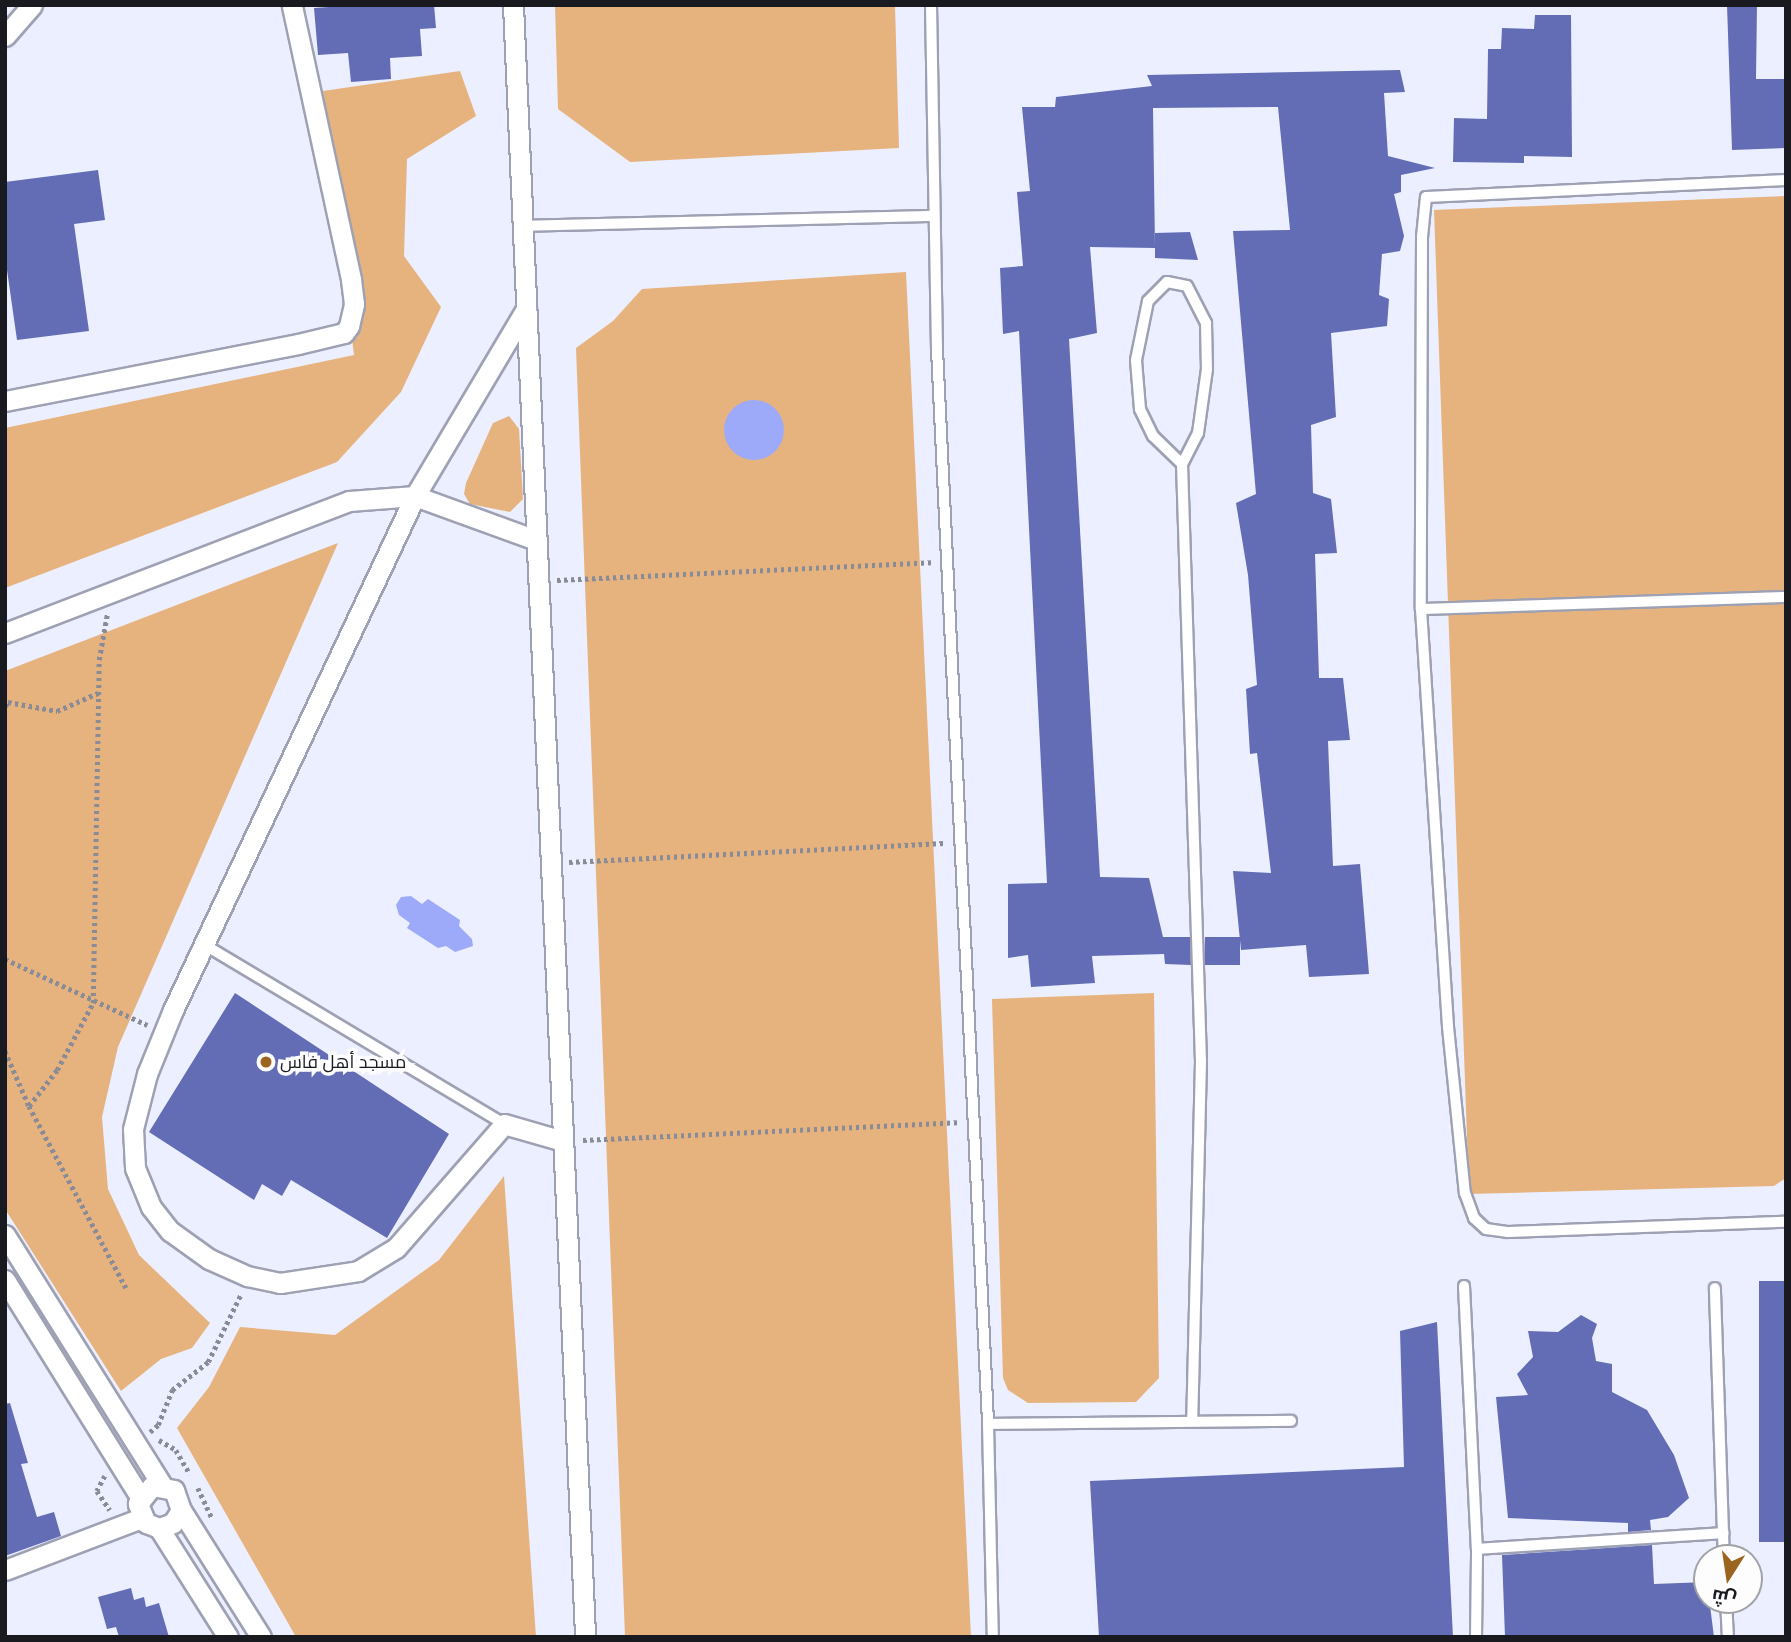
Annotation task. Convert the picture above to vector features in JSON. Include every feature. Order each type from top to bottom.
[{"type":"street","points":[[5,36],[32,5]]},
{"type":"street","points":[[5,401],[344,333],[349,326],[354,304],[351,279],[292,5]]},
{"type":"street","points":[[513,5],[585,1637]]},
{"type":"street","points":[[526,308],[415,496],[164,1032],[147,1074],[133,1129],[135,1168],[152,1207],[170,1231],[209,1259],[247,1276],[280,1283],[358,1271],[396,1248],[504,1124],[563,1141]]},
{"type":"street","points":[[5,633],[349,501],[415,496],[536,540]]},
{"type":"street","points":[[5,1235],[161,1484],[174,1490],[181,1510],[261,1637]]},
{"type":"street","points":[[5,1280],[140,1497],[141,1518]]},
{"type":"street","points":[[140,1497],[161,1484]]},
{"type":"street","points":[[159,1528],[173,1523],[181,1510]]},
{"type":"street","points":[[5,1570],[141,1518],[159,1528],[228,1637]]},
{"type":"lane","points":[[931,5],[934,216],[945,561],[988,1424],[993,1637]]},
{"type":"lane","points":[[1786,180],[1426,197],[1422,237],[1421,609],[1448,1027],[1465,1193],[1474,1218],[1486,1229],[1507,1232],[1786,1222]]},
{"type":"lane","points":[[522,226],[934,216]]},
{"type":"lane","points":[[1182,464],[1153,436],[1140,409],[1136,360],[1148,301],[1167,282],[1187,286],[1206,323],[1207,369],[1198,433],[1182,464],[1201,1060],[1192,1420]]},
{"type":"lane","points":[[1421,609],[1786,597]]},
{"type":"lane","points":[[205,945],[504,1124]]},
{"type":"lane","points":[[1464,1286],[1477,1549],[1476,1637]]},
{"type":"lane","points":[[1715,1288],[1723,1544]]},
{"type":"lane","points":[[988,1424],[1192,1420],[1292,1422]]},
{"type":"lane","points":[[1477,1549],[1723,1533]]},
{"type":"lane","points":[[1727,1614],[1728,1637]]},
{"type":"path","points":[[538,581],[945,561]]},
{"type":"path","points":[[29,1106],[57,1070],[93,1003],[98,693],[107,614]]},
{"type":"path","points":[[5,706],[8,702],[57,711],[98,693]]},
{"type":"path","points":[[551,862],[960,842]]},
{"type":"path","points":[[5,959],[93,1003],[164,1032]]},
{"type":"path","points":[[5,1051],[29,1106],[126,1288]]},
{"type":"path","points":[[563,1141],[973,1121]]},
{"type":"path","points":[[138,1444],[158,1424],[172,1390],[208,1362],[230,1321],[247,1276]]},
{"type":"path","points":[[99,1515],[110,1510],[97,1491],[115,1458]]},
{"type":"shaded area","points":[[555,5],[895,5],[899,148],[630,162],[558,109]]},
{"type":"shaded area","points":[[460,71],[476,116],[407,159],[404,256],[441,307],[401,392],[337,462],[5,588],[5,428],[354,355],[323,91]]},
{"type":"shaded area","points":[[1786,196],[1786,1178],[1774,1186],[1469,1194],[1434,210]]},
{"type":"shaded area","points":[[906,272],[971,1637],[625,1637],[576,348],[613,321],[642,289]]},
{"type":"shaded area","points":[[509,416],[519,429],[523,499],[510,512],[470,504],[464,494],[466,483],[493,423]]},
{"type":"shaded area","points":[[338,543],[118,1047],[102,1117],[108,1189],[139,1255],[210,1323],[192,1348],[161,1359],[121,1391],[5,1209],[5,671]]},
{"type":"shaded area","points":[[1154,993],[1159,1378],[1136,1402],[1028,1403],[1008,1390],[1003,1378],[992,999]]},
{"type":"shaded area","points":[[504,1176],[536,1637],[296,1637],[177,1428],[209,1387],[240,1327],[335,1335],[439,1260]]},
{"type":"water","points":[[748,400],[760,400],[779,413],[784,430],[782,442],[771,455],[760,460],[748,460],[729,447],[724,436],[724,424],[737,405]]},
{"type":"water","points":[[411,896],[422,904],[428,899],[460,920],[459,926],[472,939],[473,946],[455,952],[446,946],[438,948],[407,928],[410,923],[399,915],[396,905],[401,897]]},
{"type":"building","points":[[434,5],[436,28],[420,29],[422,56],[390,58],[391,79],[351,82],[348,53],[318,55],[314,8]]},
{"type":"building","points":[[1727,5],[1757,5],[1756,79],[1786,79],[1786,148],[1732,150]]},
{"type":"building","points":[[1535,15],[1571,15],[1572,157],[1524,156],[1524,163],[1453,162],[1454,118],[1487,119],[1488,49],[1501,49],[1502,28],[1534,29]]},
{"type":"building","points":[[1400,70],[1405,92],[1384,93],[1388,156],[1435,168],[1401,175],[1401,192],[1394,194],[1404,236],[1400,251],[1382,254],[1379,295],[1389,299],[1387,326],[1331,333],[1336,417],[1311,425],[1313,493],[1331,499],[1337,553],[1315,554],[1319,678],[1343,678],[1350,740],[1328,741],[1333,866],[1360,864],[1369,974],[1309,977],[1306,945],[1241,950],[1233,871],[1271,873],[1257,753],[1250,754],[1246,689],[1257,685],[1248,575],[1236,503],[1256,494],[1233,231],[1290,230],[1278,107],[1153,108],[1155,248],[1090,247],[1097,333],[1069,339],[1100,877],[1149,878],[1163,937],[1190,937],[1191,965],[1165,964],[1164,954],[1092,956],[1095,983],[1031,987],[1028,955],[1008,958],[1008,884],[1047,883],[1019,331],[1003,334],[1000,268],[1023,266],[1017,192],[1030,191],[1022,107],[1055,107],[1056,97],[1152,86],[1147,75]]},
{"type":"building","points":[[98,170],[105,220],[74,224],[89,331],[17,340],[5,256],[5,182]]},
{"type":"building","points":[[1190,232],[1198,260],[1155,258],[1155,233]]},
{"type":"building","points":[[1205,937],[1240,937],[1240,965],[1205,965]]},
{"type":"building","name":"مسجد أهل فاس","points":[[235,993],[449,1134],[387,1238],[291,1180],[282,1196],[262,1184],[254,1200],[149,1132]]},
{"type":"building","points":[[1759,1281],[1786,1281],[1786,1542],[1759,1542]]},
{"type":"building","points":[[1581,1315],[1597,1324],[1592,1338],[1596,1361],[1612,1364],[1612,1392],[1647,1410],[1674,1455],[1689,1498],[1668,1517],[1650,1520],[1651,1530],[1628,1532],[1628,1523],[1508,1518],[1496,1397],[1528,1395],[1517,1374],[1533,1357],[1528,1331],[1558,1332]]},
{"type":"building","points":[[1437,1322],[1453,1637],[1099,1637],[1090,1481],[1404,1467],[1400,1331]]},
{"type":"building","points":[[10,1403],[28,1463],[21,1464],[37,1517],[54,1512],[61,1536],[5,1556],[5,1404]]},
{"type":"building","points":[[1652,1545],[1654,1584],[1693,1583],[1693,1614],[1711,1614],[1714,1637],[1505,1637],[1502,1555]]},
{"type":"building","points":[[131,1588],[134,1600],[144,1597],[146,1607],[159,1603],[169,1637],[119,1637],[116,1627],[107,1629],[98,1597]]},
{"type":"place","name":"مسجد أهل فاس","points":[[266,1062]]}]
